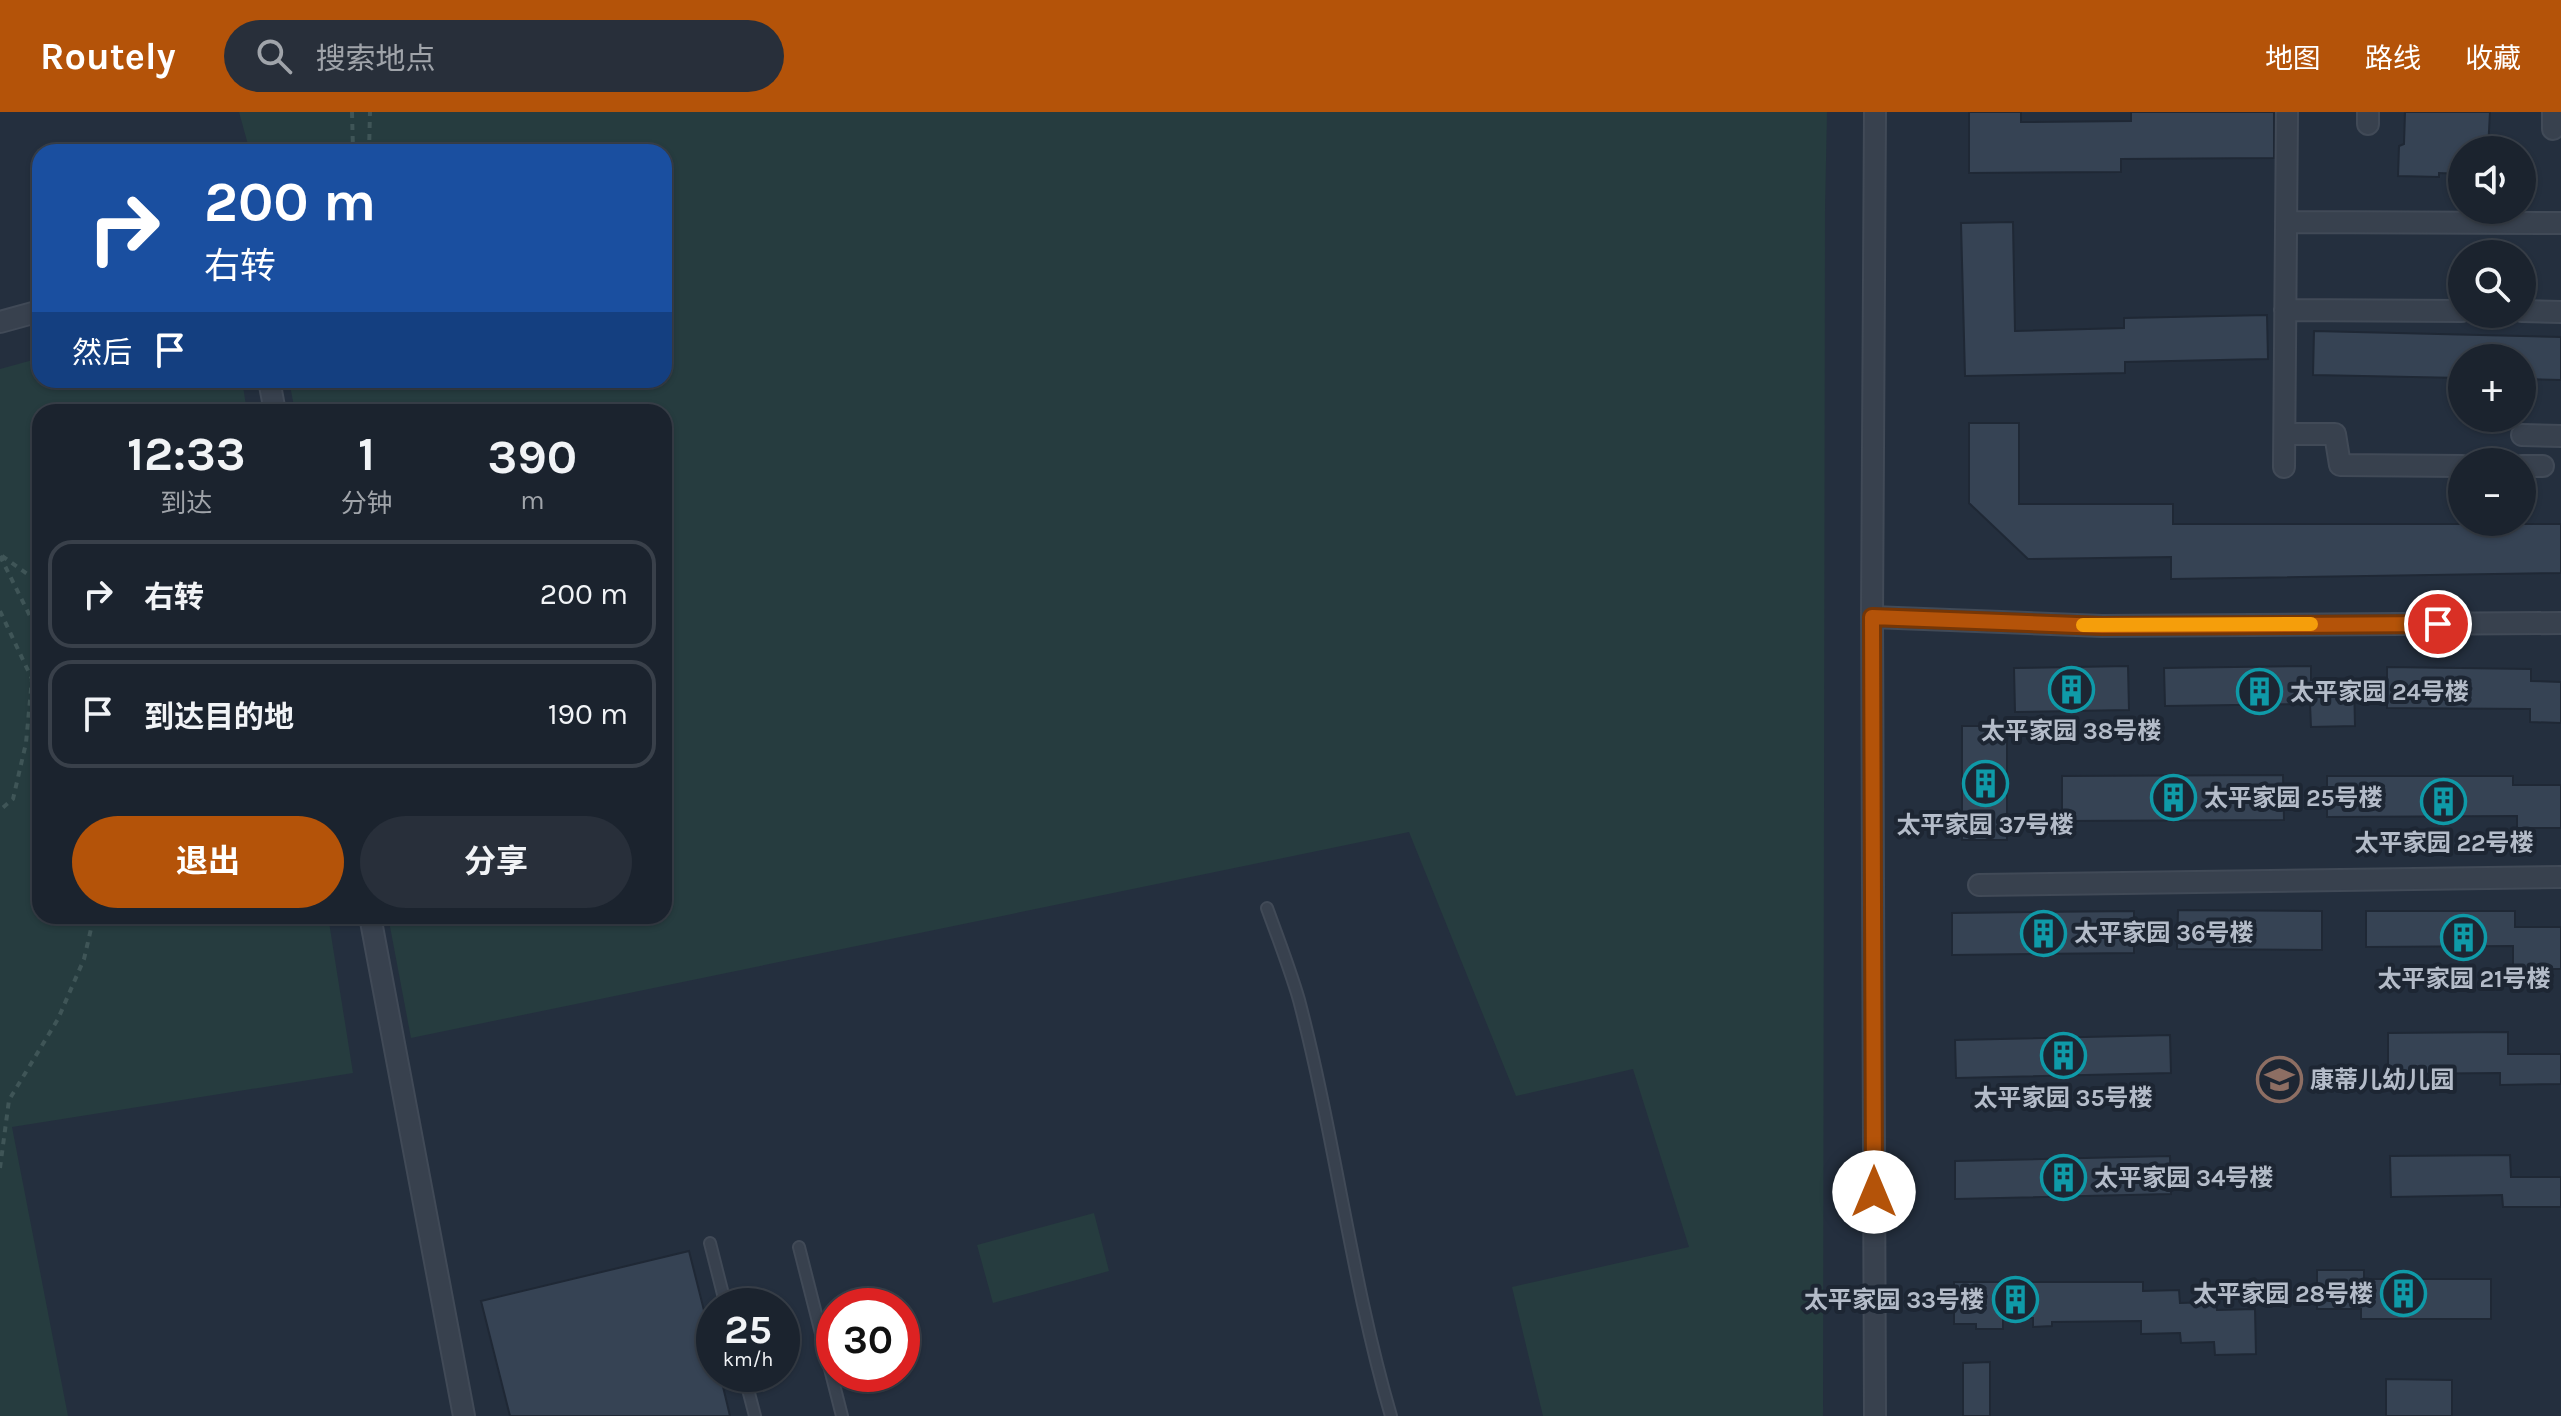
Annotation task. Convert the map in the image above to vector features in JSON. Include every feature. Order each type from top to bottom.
[{"type":"street","points":[[1875,112],[1872,617],[1875,1416]]},
{"type":"street","points":[[2284,467],[2287,112]]},
{"type":"street","points":[[2286,222],[2561,223]]},
{"type":"street","points":[[2285,310],[2448,311]]},
{"type":"street","points":[[2536,311],[2561,312]]},
{"type":"street","points":[[0,322],[32,313]]},
{"type":"street","points":[[2285,434],[2335,434],[2340,465],[2448,466]]},
{"type":"street","points":[[2522,435],[2561,436]]},
{"type":"street","points":[[2536,466],[2543,466]]},
{"type":"street","points":[[1872,617],[2102,626],[2561,623]]},
{"type":"street","points":[[1979,885],[2561,877]]},
{"type":"street","points":[[372,924],[464,1416]]},
{"type":"lane","points":[[1267,908],[1298,997],[1320,1087],[1368,1326],[1391,1416]]},
{"type":"lane","points":[[710,1243],[721,1288]]},
{"type":"lane","points":[[799,1247],[842,1416]]},
{"type":"lane","points":[[749,1392],[755,1416]]},
{"type":"path","points":[[352,112],[353,144]]},
{"type":"path","points":[[369,144],[370,112]]},
{"type":"path","points":[[0,556],[32,578]]},
{"type":"path","points":[[0,556],[32,620]]},
{"type":"path","points":[[0,611],[32,679],[26,743],[13,799],[0,810]]},
{"type":"path","points":[[0,1168],[9,1100],[58,1019],[84,959],[92,924]]},
{"type":"green space","points":[[239,112],[1827,112],[1823,1416],[1543,1416],[1512,1287],[1689,1247],[1633,1069],[1516,1096],[1409,832],[411,1038],[390,924],[672,924],[672,404],[294,404],[290,388],[672,388],[672,144],[248,144]]},
{"type":"green space","points":[[32,360],[32,388],[243,388],[246,404],[32,404],[32,924],[329,924],[353,1073],[12,1127],[68,1416],[0,1416],[0,369]]},
{"type":"green space","points":[[1094,1213],[1109,1271],[993,1303],[977,1245]]},
{"type":"building","points":[[1969,112],[2021,112],[2021,122],[2131,121],[2131,112],[2274,112],[2274,158],[2121,159],[2121,172],[1969,173]]},
{"type":"building","points":[[2405,112],[2490,112],[2489,136],[2448,136],[2448,173],[2439,173],[2439,177],[2398,176],[2399,146],[2404,144]]},
{"type":"building","points":[[2013,222],[2015,331],[2124,328],[2124,318],[2267,315],[2268,359],[2125,362],[2125,373],[1965,376],[1961,223]]},
{"type":"building","points":[[2314,331],[2561,337],[2561,380],[2536,379],[2536,344],[2448,344],[2448,378],[2313,375]]},
{"type":"building","points":[[1969,423],[2019,423],[2019,504],[2173,504],[2173,524],[2448,524],[2448,536],[2536,536],[2536,524],[2561,524],[2561,573],[2171,579],[2171,557],[2028,559],[1969,503]]},
{"type":"building","name":"太平家园 38号楼","points":[[2128,666],[2129,710],[2015,712],[2014,668]]},
{"type":"building","name":"太平家园 24号楼","points":[[2311,666],[2311,680],[2354,679],[2355,726],[2311,727],[2310,704],[2165,706],[2164,668]]},
{"type":"building","points":[[2387,667],[2531,669],[2531,681],[2561,682],[2561,723],[2530,722],[2530,709],[2387,708]]},
{"type":"building","name":"太平家园 37号楼","points":[[1962,726],[2007,726],[2007,840],[1962,840]]},
{"type":"building","name":"太平家园 25号楼","points":[[2283,775],[2284,820],[2062,821],[2062,776]]},
{"type":"building","name":"太平家园 22号楼","points":[[2327,776],[2513,776],[2513,785],[2561,785],[2561,828],[2517,828],[2517,816],[2327,817]]},
{"type":"building","points":[[2178,910],[2322,911],[2322,950],[2177,949]]},
{"type":"building","name":"太平家园 36号楼","points":[[2134,911],[2134,953],[1952,955],[1952,913]]},
{"type":"building","name":"太平家园 21号楼","points":[[2366,911],[2515,911],[2515,927],[2561,927],[2561,969],[2513,969],[2513,946],[2366,947]]},
{"type":"building","points":[[2508,1032],[2508,1054],[2561,1054],[2561,1084],[2500,1085],[2500,1073],[2388,1074],[2388,1033]]},
{"type":"building","name":"太平家园 35号楼","points":[[2170,1035],[2171,1073],[1956,1078],[1955,1040]]},
{"type":"building","points":[[2510,1155],[2511,1177],[2561,1177],[2561,1207],[2503,1207],[2502,1195],[2391,1197],[2390,1156]]},
{"type":"building","name":"太平家园 34号楼","points":[[2170,1156],[2171,1194],[1955,1199],[1955,1161]]},
{"type":"building","points":[[689,1251],[698,1288],[696,1392],[724,1392],[730,1416],[510,1416],[481,1301]]},
{"type":"building","name":"太平家园 28号楼","points":[[2317,1270],[2364,1270],[2364,1279],[2491,1279],[2491,1319],[2361,1319],[2361,1309],[2317,1309]]},
{"type":"building","points":[[1954,1282],[2143,1282],[2143,1291],[2179,1290],[2180,1303],[2216,1302],[2217,1310],[2255,1309],[2256,1354],[2215,1355],[2214,1342],[2181,1343],[2180,1333],[2141,1334],[2141,1321],[2052,1322],[2052,1326],[2033,1327],[2033,1318],[2003,1318],[2003,1329],[1976,1329],[1976,1324],[1954,1324]]},
{"type":"building","points":[[1990,1362],[1990,1416],[1963,1416],[1963,1363]]},
{"type":"building","points":[[2386,1379],[2452,1380],[2452,1416],[2386,1416]]},
{"type":"slow traffic","points":[[2083,625],[2311,624]]},
{"type":"place","name":"太平家园 38号楼","points":[[2071,689]]},
{"type":"place","name":"太平家园 24号楼","points":[[2259,692]]},
{"type":"place","name":"太平家园 37号楼","points":[[1985,783]]},
{"type":"place","name":"太平家园 25号楼","points":[[2173,798]]},
{"type":"place","name":"太平家园 22号楼","points":[[2444,801]]},
{"type":"place","name":"太平家园 36号楼","points":[[2043,933]]},
{"type":"place","name":"太平家园 21号楼","points":[[2464,937]]},
{"type":"place","name":"太平家园 35号楼","points":[[2063,1056]]},
{"type":"place","name":"康蒂儿幼儿园","points":[[2279,1080]]},
{"type":"place","name":"太平家园 34号楼","points":[[2063,1178]]},
{"type":"place","name":"太平家园 28号楼","points":[[2404,1294]]},
{"type":"place","name":"太平家园 33号楼","points":[[2015,1300]]},
{"type":"route","points":[[1874,1192],[1872,617],[2102,626],[2438,624]]}]
